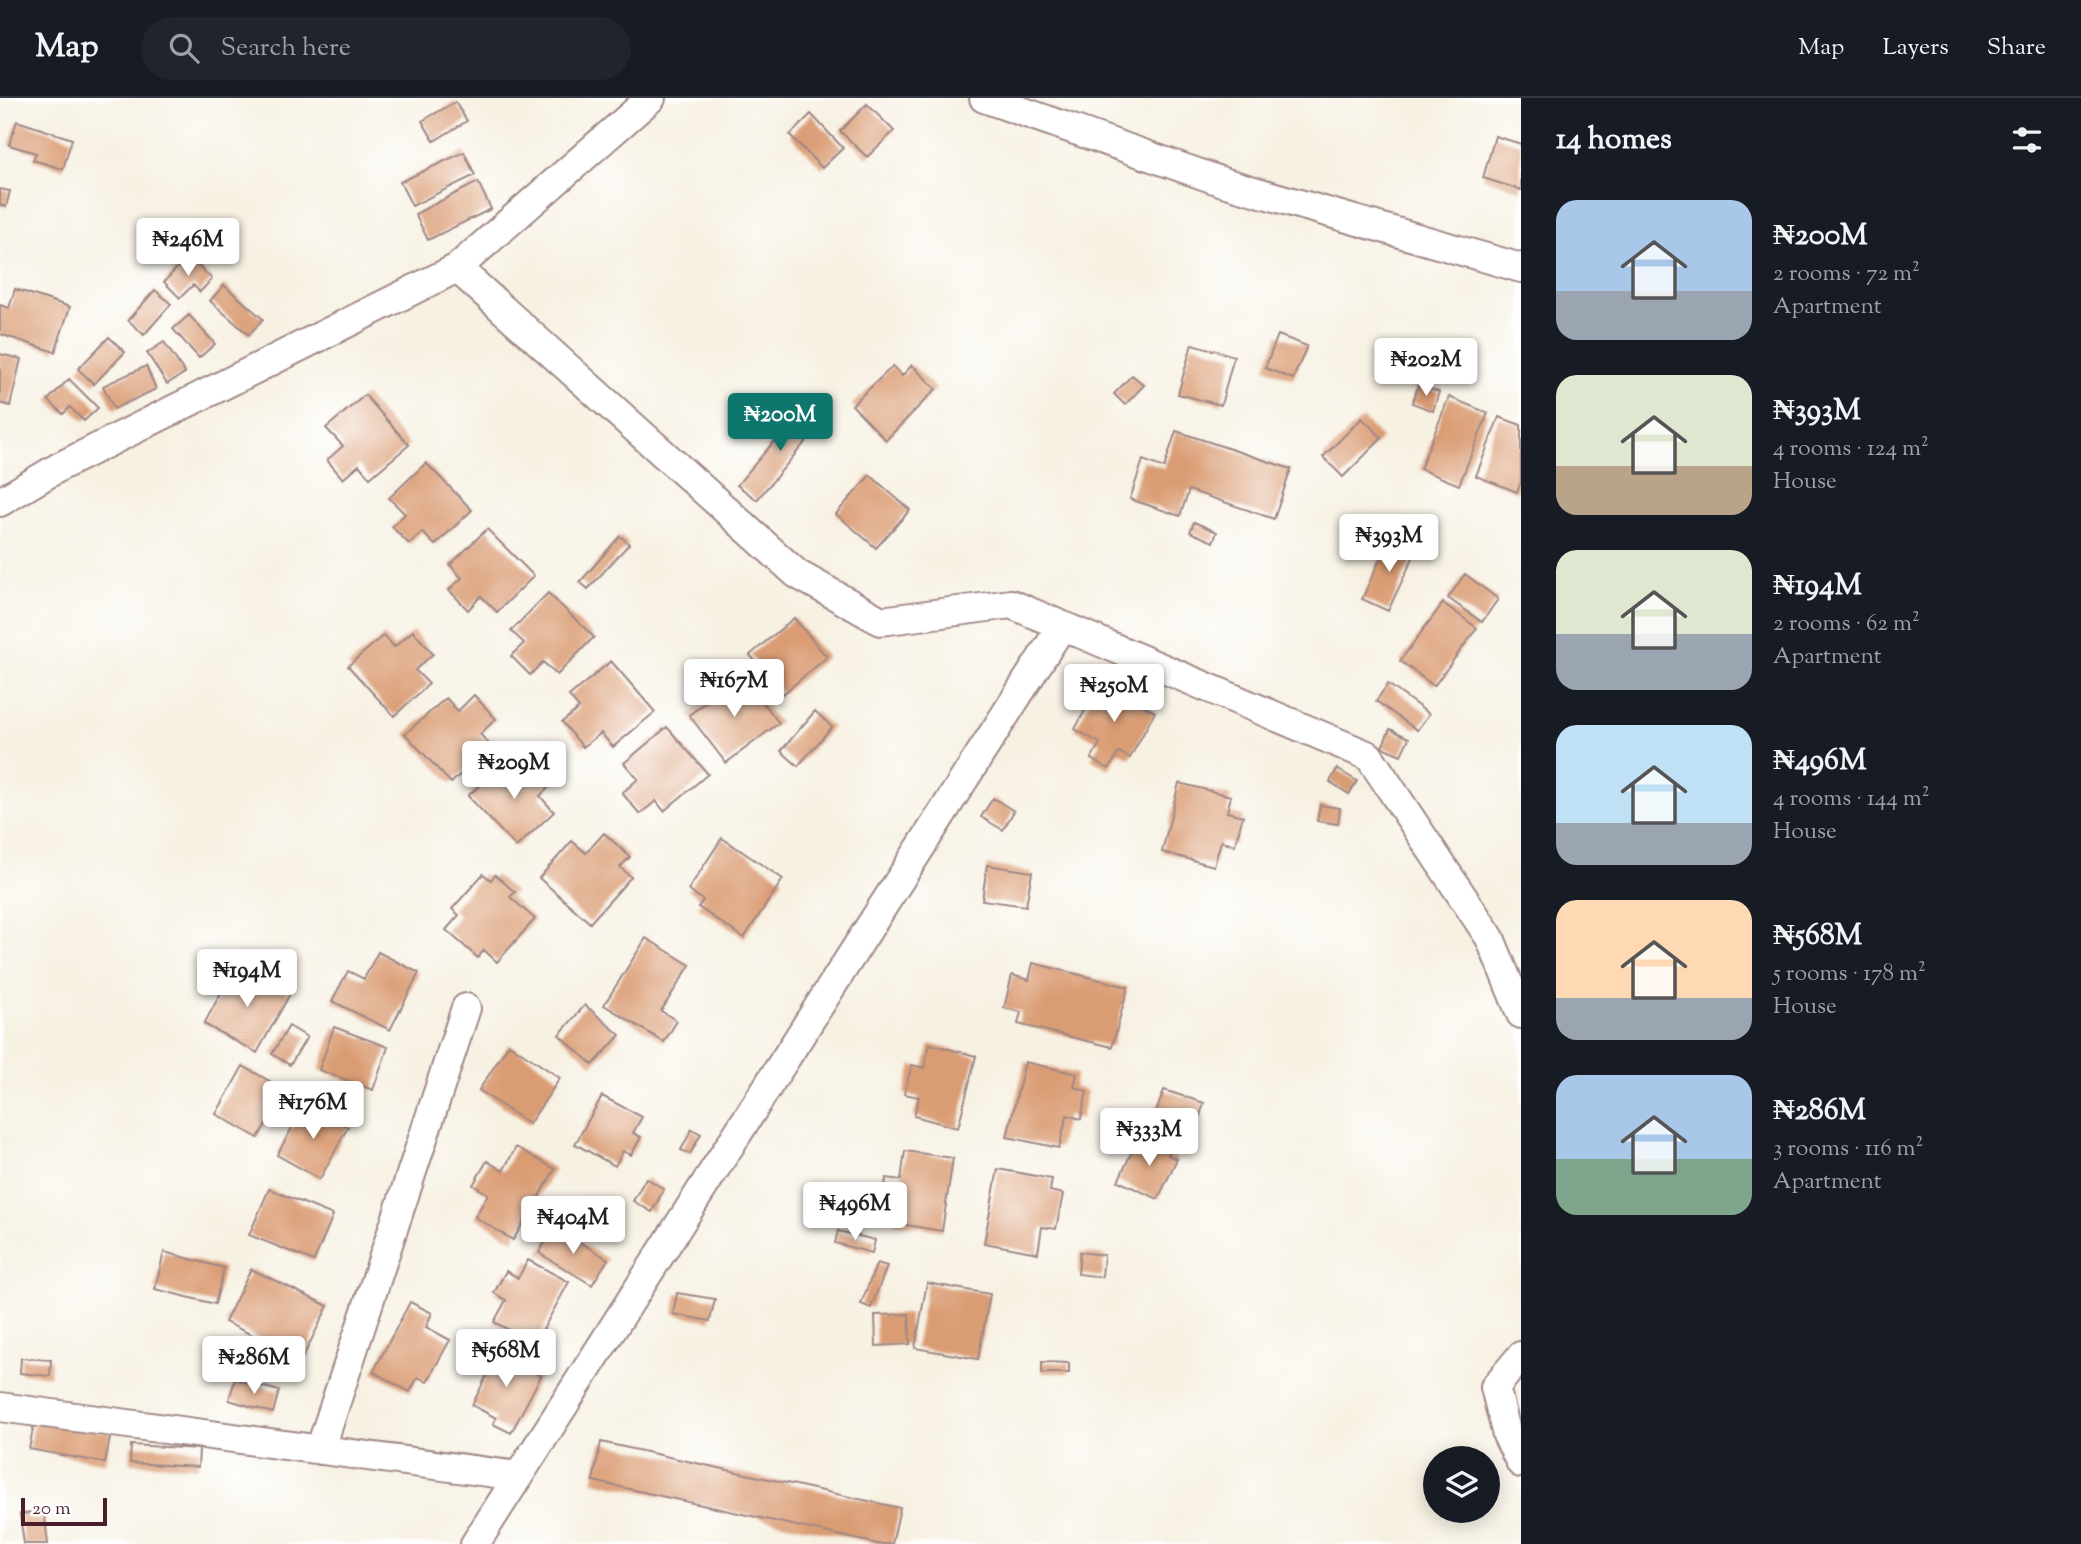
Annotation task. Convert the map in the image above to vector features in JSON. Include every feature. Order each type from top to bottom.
[{"type":"street","points":[[0,502],[60,467],[457,268],[651,98]]},
{"type":"street","points":[[984,98],[1223,182],[1521,268]]},
{"type":"street","points":[[457,268],[797,574],[881,621],[1011,604],[1369,756],[1490,938],[1521,1014]]},
{"type":"street","points":[[475,1544],[1062,626]]},
{"type":"street","points":[[320,1450],[466,1008]]},
{"type":"street","points":[[1521,1356],[1495,1387],[1507,1434],[1521,1463]]},
{"type":"street","points":[[0,1407],[518,1476]]},
{"type":"building","points":[[455,102],[467,121],[434,141],[422,121]]},
{"type":"building","points":[[867,104],[894,131],[867,157],[840,131]]},
{"type":"building","points":[[811,114],[843,148],[822,168],[790,135]]},
{"type":"building","points":[[17,121],[72,139],[63,169],[33,160],[36,153],[9,145]]},
{"type":"building","points":[[1495,136],[1521,144],[1521,190],[1483,178]]},
{"type":"building","points":[[464,152],[475,175],[412,206],[400,182]]},
{"type":"building","points":[[478,182],[491,209],[428,240],[415,214]]},
{"type":"building","points":[[0,189],[10,191],[6,207],[0,205]]},
{"type":"building","points":[[188,256],[212,279],[200,292],[193,285],[180,298],[164,282]]},
{"type":"building","points":[[224,285],[263,319],[249,335],[210,301]]},
{"type":"building","points":[[15,289],[70,307],[55,352],[0,334],[0,305],[9,308]]},
{"type":"building","points":[[155,290],[171,304],[144,335],[128,320]]},
{"type":"building","points":[[189,315],[215,344],[199,358],[173,329]]},
{"type":"building","points":[[1278,335],[1307,346],[1293,379],[1265,368]]},
{"type":"building","points":[[109,337],[125,352],[94,384],[78,369]]},
{"type":"building","points":[[164,342],[185,373],[167,384],[147,353]]},
{"type":"building","points":[[1192,344],[1234,356],[1221,405],[1178,394]]},
{"type":"building","points":[[0,354],[21,359],[10,406],[0,403]]},
{"type":"building","points":[[912,365],[936,389],[886,440],[852,405],[893,366],[902,376]]},
{"type":"building","points":[[146,366],[156,389],[114,409],[103,386]]},
{"type":"building","points":[[1132,375],[1144,385],[1125,405],[1114,394]]},
{"type":"building","points":[[69,379],[98,408],[84,421],[70,407],[63,414],[48,400]]},
{"type":"building","points":[[1418,386],[1439,392],[1433,411],[1412,403]]},
{"type":"building","points":[[365,395],[409,445],[370,478],[359,465],[343,479],[327,460],[343,446],[326,428]]},
{"type":"building","points":[[1449,397],[1488,413],[1459,485],[1420,469]]},
{"type":"building","points":[[804,406],[823,421],[757,500],[737,485]]},
{"type":"building","points":[[1499,417],[1521,425],[1521,482],[1517,492],[1476,476]]},
{"type":"building","points":[[1362,418],[1382,438],[1343,477],[1323,457]]},
{"type":"building","points":[[1176,431],[1291,469],[1274,519],[1189,490],[1180,516],[1130,499],[1143,460],[1164,468]]},
{"type":"building","points":[[426,463],[472,510],[435,545],[422,532],[409,544],[392,527],[405,514],[389,498]]},
{"type":"building","points":[[870,475],[910,510],[876,548],[836,514]]},
{"type":"building","points":[[1194,522],[1217,532],[1213,542],[1190,532]]},
{"type":"building","points":[[487,529],[534,576],[497,612],[481,596],[468,610],[449,590],[462,578],[450,565]]},
{"type":"building","points":[[620,536],[629,544],[588,589],[580,582]]},
{"type":"building","points":[[1390,537],[1417,549],[1388,611],[1362,599]]},
{"type":"building","points":[[1465,574],[1498,599],[1482,622],[1448,598]]},
{"type":"building","points":[[548,593],[594,637],[557,675],[543,662],[530,675],[511,656],[524,643],[511,631]]},
{"type":"building","points":[[1443,603],[1477,628],[1434,686],[1400,661]]},
{"type":"building","points":[[794,618],[827,657],[783,694],[750,655]]},
{"type":"building","points":[[413,631],[433,654],[415,670],[429,684],[394,716],[348,666],[384,635],[394,647]]},
{"type":"building","points":[[611,661],[655,712],[613,747],[601,733],[583,747],[562,722],[579,708],[569,696]]},
{"type":"building","points":[[742,675],[779,723],[726,763],[689,715]]},
{"type":"building","points":[[1100,683],[1155,712],[1130,758],[1119,752],[1109,769],[1091,759],[1100,743],[1075,729]]},
{"type":"building","points":[[1388,684],[1429,714],[1417,730],[1376,701]]},
{"type":"building","points":[[474,695],[496,719],[480,734],[491,746],[451,783],[405,734],[446,698],[458,711]]},
{"type":"building","points":[[815,711],[832,727],[798,766],[781,751]]},
{"type":"building","points":[[667,727],[708,774],[664,811],[656,801],[640,814],[622,793],[638,779],[624,763]]},
{"type":"building","points":[[1390,729],[1409,738],[1401,755],[1382,747]]},
{"type":"building","points":[[506,760],[520,776],[532,764],[551,785],[540,796],[554,812],[516,847],[468,796]]},
{"type":"building","points":[[1337,769],[1357,781],[1349,794],[1330,782]]},
{"type":"building","points":[[1179,783],[1231,796],[1227,812],[1243,816],[1235,845],[1221,841],[1214,866],[1162,852]]},
{"type":"building","points":[[993,798],[1014,811],[1003,830],[981,817]]},
{"type":"building","points":[[1320,805],[1340,808],[1338,824],[1317,821]]},
{"type":"building","points":[[604,833],[630,857],[620,867],[631,877],[590,923],[539,878],[572,841],[586,853]]},
{"type":"building","points":[[722,838],[783,879],[744,938],[698,907],[703,900],[688,890]]},
{"type":"building","points":[[987,865],[1032,872],[1026,906],[982,900]]},
{"type":"building","points":[[483,874],[491,880],[495,875],[515,892],[510,897],[535,919],[497,962],[484,950],[478,958],[446,930],[459,915],[452,909]]},
{"type":"building","points":[[646,938],[690,965],[661,1011],[677,1021],[664,1042],[604,1005]]},
{"type":"building","points":[[378,952],[419,973],[390,1030],[332,1001],[348,971],[364,979]]},
{"type":"building","points":[[1033,963],[1128,987],[1112,1047],[1018,1024],[1021,1012],[1004,1008],[1012,975],[1029,980]]},
{"type":"building","points":[[236,965],[290,994],[257,1053],[204,1024]]},
{"type":"building","points":[[585,1005],[620,1035],[593,1065],[559,1035]]},
{"type":"building","points":[[289,1026],[307,1037],[290,1065],[272,1054]]},
{"type":"building","points":[[334,1027],[388,1047],[373,1090],[319,1070]]},
{"type":"building","points":[[509,1044],[560,1078],[529,1124],[479,1090]]},
{"type":"building","points":[[930,1044],[976,1056],[958,1128],[914,1116],[919,1097],[904,1094],[912,1065],[924,1068]]},
{"type":"building","points":[[1025,1062],[1077,1074],[1074,1087],[1087,1091],[1081,1119],[1067,1115],[1059,1148],[1007,1137]]},
{"type":"building","points":[[243,1066],[285,1090],[258,1138],[216,1114]]},
{"type":"building","points":[[1164,1090],[1204,1103],[1194,1135],[1153,1121]]},
{"type":"building","points":[[602,1096],[642,1117],[633,1133],[641,1137],[631,1155],[623,1151],[615,1166],[575,1144]]},
{"type":"building","points":[[305,1104],[348,1127],[320,1179],[277,1155]]},
{"type":"building","points":[[692,1129],[701,1134],[690,1154],[681,1150]]},
{"type":"building","points":[[1153,1137],[1172,1145],[1168,1155],[1177,1159],[1158,1199],[1118,1181],[1137,1141],[1148,1147]]},
{"type":"building","points":[[516,1147],[555,1169],[513,1240],[475,1217],[488,1194],[473,1185],[487,1161],[503,1171]]},
{"type":"building","points":[[905,1151],[953,1158],[942,1231],[894,1223],[896,1209],[882,1207],[886,1178],[901,1180]]},
{"type":"building","points":[[998,1169],[1052,1179],[1050,1191],[1063,1194],[1056,1229],[1042,1227],[1038,1253],[984,1243]]},
{"type":"building","points":[[646,1178],[664,1189],[652,1212],[633,1201]]},
{"type":"building","points":[[269,1189],[333,1215],[314,1261],[249,1235]]},
{"type":"building","points":[[554,1227],[608,1259],[592,1285],[539,1253]]},
{"type":"building","points":[[838,1231],[875,1240],[872,1253],[835,1243]]},
{"type":"building","points":[[164,1252],[224,1268],[215,1304],[155,1289]]},
{"type":"building","points":[[1080,1252],[1104,1255],[1102,1277],[1078,1274]]},
{"type":"building","points":[[528,1260],[569,1282],[535,1344],[494,1322],[506,1300],[494,1293],[506,1271],[518,1278]]},
{"type":"building","points":[[877,1263],[887,1266],[871,1308],[861,1304]]},
{"type":"building","points":[[251,1269],[328,1306],[302,1359],[225,1322]]},
{"type":"building","points":[[927,1283],[990,1294],[978,1359],[915,1348]]},
{"type":"building","points":[[677,1293],[715,1299],[710,1321],[673,1314]]},
{"type":"building","points":[[410,1302],[432,1313],[426,1327],[450,1340],[427,1382],[418,1377],[410,1392],[373,1372]]},
{"type":"building","points":[[909,1314],[910,1344],[876,1346],[875,1315]]},
{"type":"building","points":[[502,1345],[524,1357],[520,1365],[541,1376],[511,1433],[493,1424],[496,1418],[472,1405]]},
{"type":"building","points":[[21,1358],[51,1360],[50,1376],[20,1373]]},
{"type":"building","points":[[1042,1362],[1069,1363],[1069,1373],[1042,1373]]},
{"type":"building","points":[[235,1379],[279,1391],[273,1413],[229,1400]]},
{"type":"building","points":[[35,1419],[111,1433],[105,1463],[29,1449]]},
{"type":"building","points":[[601,1442],[900,1508],[892,1544],[878,1544],[593,1481]]},
{"type":"building","points":[[131,1445],[199,1449],[198,1467],[130,1463]]},
{"type":"building","points":[[44,1511],[48,1544],[24,1544],[20,1514]]}]
